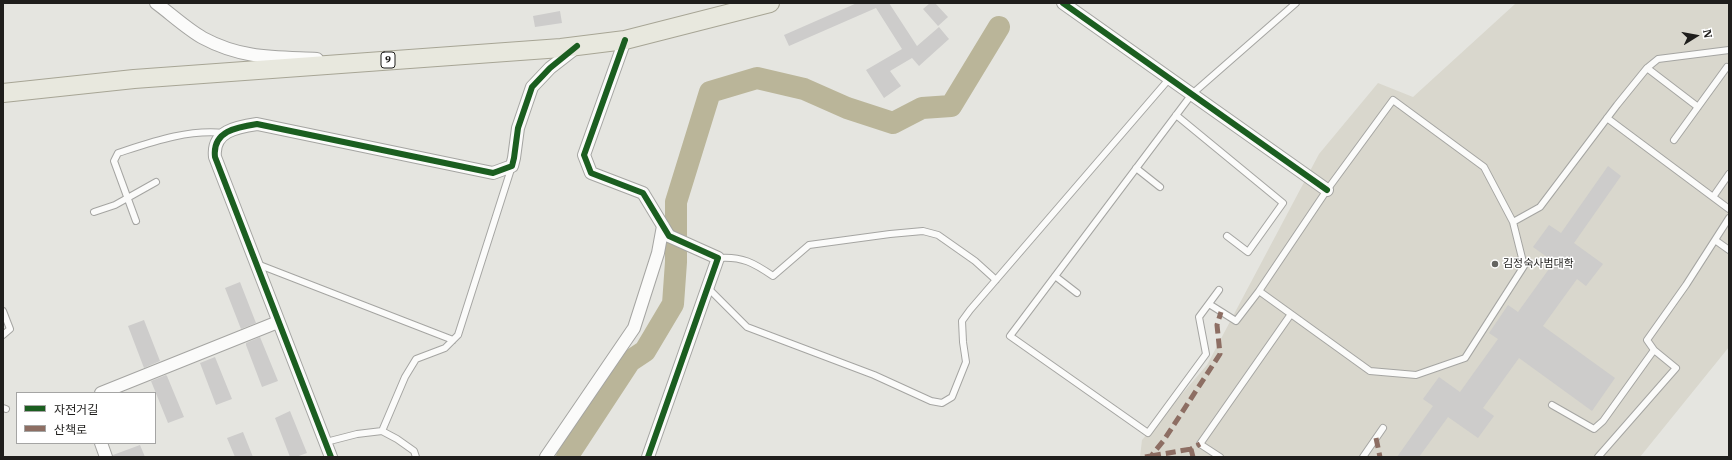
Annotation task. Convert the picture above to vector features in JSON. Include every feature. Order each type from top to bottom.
[{"type":"main road","name":"9","points":[[3,93],[134,79],[577,46],[625,40],[770,3]]},
{"type":"street","points":[[156,3],[203,38],[242,54],[264,57],[372,61]]},
{"type":"street","points":[[1063,3],[1327,190]]},
{"type":"street","points":[[625,40],[584,155],[591,173],[643,193],[666,231],[718,258],[648,457]]},
{"type":"street","points":[[329,456],[326,442],[215,157],[214,150],[224,133],[238,127],[257,124],[493,173],[512,166],[518,128],[532,87],[550,68],[577,46]]},
{"type":"street","points":[[546,457],[634,328],[666,231]]},
{"type":"street","points":[[103,392],[278,322]]},
{"type":"street","points":[[101,444],[106,457]]},
{"type":"lane","points":[[1219,290],[1200,316],[1206,354],[1148,433],[1010,336],[1192,94],[1296,3]]},
{"type":"lane","points":[[1513,222],[1540,207],[1647,68],[1658,60],[1729,50]]},
{"type":"lane","points":[[1674,140],[1727,67]]},
{"type":"lane","points":[[1647,68],[1698,107]]},
{"type":"lane","points":[[708,288],[747,327],[874,375],[931,401],[942,403],[952,397],[966,362],[962,321],[1170,79]]},
{"type":"lane","points":[[1209,304],[1236,321],[1259,291],[1327,190],[1394,100],[1484,167],[1513,222],[1524,266],[1466,358],[1416,375],[1370,371],[1259,291]]},
{"type":"lane","points":[[1176,115],[1283,203],[1248,252],[1227,236]]},
{"type":"lane","points":[[1607,118],[1729,209]]},
{"type":"lane","points":[[136,221],[114,161],[118,153],[162,139],[207,131],[224,133]]},
{"type":"lane","points":[[382,431],[405,377],[416,359],[444,348],[458,335],[512,166]]},
{"type":"lane","points":[[1136,168],[1160,187]]},
{"type":"lane","points":[[1712,197],[1729,174]]},
{"type":"lane","points":[[94,212],[115,206],[156,182]]},
{"type":"lane","points":[[1598,457],[1676,368],[1654,350],[1647,340],[1686,285],[1729,218]]},
{"type":"lane","points":[[718,258],[733,257],[753,263],[773,276],[809,245],[923,231],[938,235],[975,261],[996,280]]},
{"type":"lane","points":[[1715,240],[1729,250]]},
{"type":"lane","points":[[256,263],[453,340]]},
{"type":"lane","points":[[1055,276],[1077,293]]},
{"type":"lane","points":[[3,311],[10,329],[3,335]]},
{"type":"lane","points":[[1220,457],[1200,444],[1291,314]]},
{"type":"lane","points":[[1552,405],[1594,429],[1603,421],[1654,350]]},
{"type":"lane","points":[[1363,457],[1383,428]]},
{"type":"lane","points":[[326,442],[357,434],[382,431],[414,451],[416,457]]},
{"type":"shaded area","name":"김정숙사범대학","points":[[1729,3],[1729,347],[1640,457],[1140,457],[1142,440],[1207,365],[1319,154],[1378,83],[1413,97],[1515,4]]},
{"type":"building","points":[[857,3],[889,3],[917,46],[939,27],[949,39],[919,66],[912,58],[890,71],[901,86],[884,98],[866,70],[902,49],[876,8],[789,46],[784,35]]},
{"type":"building","points":[[930,3],[935,3],[948,17],[938,26],[923,9]]},
{"type":"building","points":[[560,11],[562,23],[535,27],[533,16]]},
{"type":"building","points":[[1608,166],[1621,176],[1574,243],[1603,264],[1586,286],[1577,279],[1543,326],[1615,378],[1592,411],[1519,358],[1483,408],[1494,416],[1478,438],[1448,417],[1419,457],[1397,457],[1433,406],[1423,399],[1439,377],[1460,392],[1498,339],[1489,333],[1508,305],[1518,312],[1554,262],[1533,247],[1549,225],[1561,233]]},
{"type":"building","points":[[240,282],[256,323],[241,329],[225,288]]},
{"type":"building","points":[[144,320],[160,361],[144,368],[128,326]]},
{"type":"building","points":[[260,337],[278,381],[262,387],[246,345],[246,343]]},
{"type":"building","points":[[215,357],[232,399],[216,405],[200,363]]},
{"type":"building","points":[[166,375],[167,376],[184,417],[168,423],[151,381]]},
{"type":"building","points":[[290,411],[307,453],[296,457],[290,457],[275,418]]},
{"type":"building","points":[[243,432],[253,457],[235,457],[227,438]]},
{"type":"building","points":[[140,445],[145,457],[113,457],[113,455]]},
{"type":"waterway","points":[[567,457],[630,361],[645,351],[673,304],[676,262],[676,202],[710,92],[757,78],[804,89],[847,108],[893,123],[922,108],[951,106],[999,27]]},
{"type":"marked path","points":[[1145,457],[1151,456],[1164,440],[1220,354],[1217,325],[1221,312]]},
{"type":"marked path","points":[[1376,438],[1380,457]]},
{"type":"marked path","points":[[1193,457],[1191,449],[1200,444]]},
{"type":"marked path","points":[[1151,456],[1191,449]]},
{"type":"cycle path","points":[[1063,3],[1327,190]]},
{"type":"cycle path","points":[[625,40],[584,155],[591,173],[643,193],[669,236],[718,258],[648,457]]},
{"type":"cycle path","points":[[331,457],[215,157],[217,141],[227,132],[234,129],[257,124],[493,173],[512,166],[518,128],[532,87],[550,68],[577,46]]},
{"type":"place","name":"김정숙사범대학","points":[[1495,264]]}]
